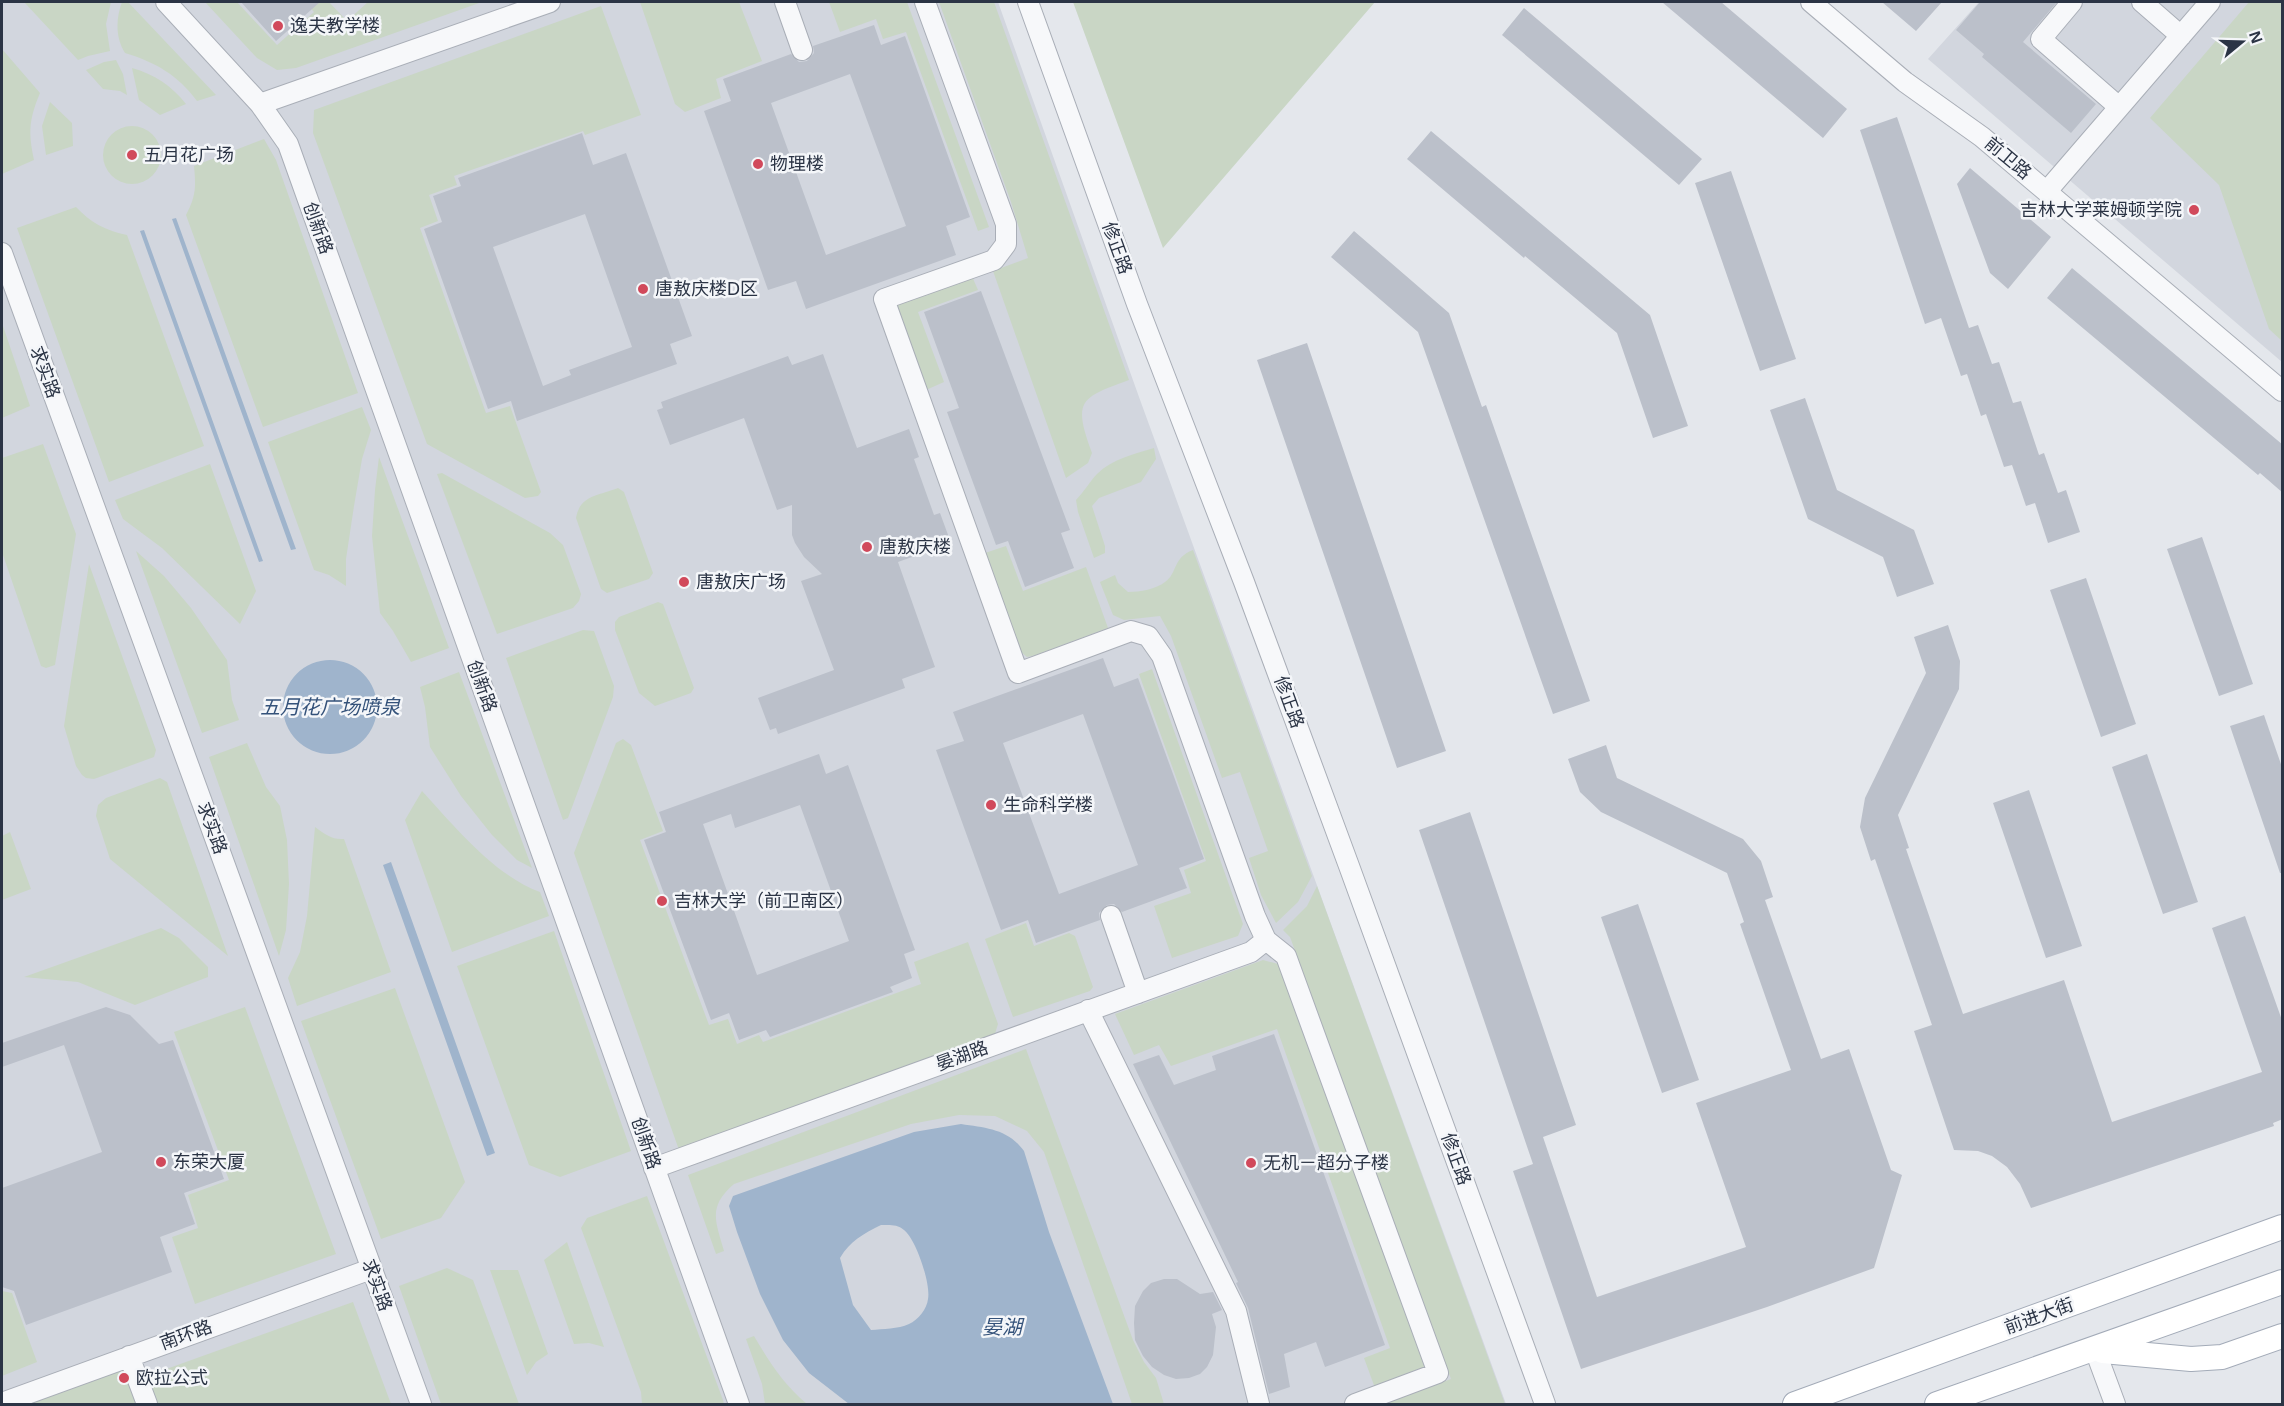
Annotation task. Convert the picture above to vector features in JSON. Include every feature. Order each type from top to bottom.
[{"type":"main road","points":[[2243,1241],[2283,1219]]},
{"type":"main road","name":"前进大街","points":[[1794,1404],[2283,1227]]},
{"type":"main road","points":[[1937,1404],[2283,1282]]},
{"type":"main road","points":[[2095,1350],[2191,1359],[2222,1357],[2283,1336]]},
{"type":"street","name":"创新路","points":[[166,2],[260,104],[288,144],[739,1404]]},
{"type":"street","points":[[260,104],[550,2]]},
{"type":"street","points":[[785,2],[802,50]]},
{"type":"street","points":[[926,2],[1006,224],[1006,244],[994,260],[884,299],[1018,673],[1131,631],[1148,636],[1162,656],[1255,916],[1266,940],[1286,956],[1438,1373],[1355,1404]]},
{"type":"street","name":"修正路","points":[[1028,2],[1137,304],[1342,847],[1545,1404]]},
{"type":"street","name":"前卫路","points":[[1810,2],[1905,81],[1982,136],[2283,391]]},
{"type":"street","points":[[2072,2],[2042,39],[2120,107]]},
{"type":"street","points":[[2142,2],[2181,36]]},
{"type":"street","points":[[2047,191],[2210,2]]},
{"type":"street","name":"求实路","points":[[2,253],[421,1404]]},
{"type":"street","points":[[1111,916],[1138,993]]},
{"type":"street","name":"晏湖路","points":[[654,1168],[1251,952],[1266,940]]},
{"type":"street","points":[[1088,1010],[1236,1311],[1259,1404]]},
{"type":"street","name":"南环路","points":[[2,1403],[371,1269]]},
{"type":"street","points":[[2095,1350],[2115,1404]]},
{"type":"street","points":[[129,1356],[147,1404]]},
{"type":"shaded area","name":"吉林大学（前卫南区）","points":[[2,2],[998,2],[1139,397],[1506,1404],[2,1404]]},
{"type":"shaded area","name":"吉林大学莱姆顿学院","points":[[1979,2],[2282,2],[2282,362],[1928,59]]},
{"type":"green space","points":[[24,2],[111,2],[106,24],[110,51],[78,60]]},
{"type":"green space","points":[[122,2],[128,2],[216,95],[197,101],[182,84],[165,71],[125,53],[119,41],[118,28]]},
{"type":"green space","points":[[205,2],[237,2],[277,45],[314,12],[305,2],[329,2],[347,21],[368,2],[482,2],[296,68],[277,70],[257,58]]},
{"type":"green space","points":[[640,2],[739,2],[762,61],[716,79],[721,98],[685,112],[675,104]]},
{"type":"green space","points":[[829,2],[907,2],[989,227],[978,231],[906,32],[883,39],[876,19],[840,32]]},
{"type":"green space","points":[[939,2],[994,2],[1129,380],[1099,392],[1090,397],[1085,404],[1082,412],[1083,422],[1092,453],[1088,463],[1066,478],[993,271],[1028,258],[1011,202]]},
{"type":"green space","points":[[1073,2],[1375,2],[1163,248]]},
{"type":"green space","points":[[2249,2],[2282,2],[2282,341],[2269,329],[2219,185],[2150,118]]},
{"type":"green space","points":[[601,6],[641,115],[585,135],[583,131],[454,176],[457,185],[429,195],[438,221],[420,228],[486,413],[510,406],[541,492],[538,496],[525,498],[427,444],[313,133],[314,110]]},
{"type":"green space","points":[[2,49],[40,93],[31,126],[34,160],[2,174]]},
{"type":"green space","points":[[116,60],[123,74],[127,95],[120,91],[103,89],[86,70],[104,62]]},
{"type":"green space","points":[[132,68],[162,82],[186,104],[160,115],[139,100]]},
{"type":"green space","points":[[50,102],[72,123],[73,146],[46,155],[42,126]]},
{"type":"green space","points":[[132,126],[148,131],[156,139],[161,155],[156,171],[148,179],[132,184],[116,179],[108,171],[103,155],[108,139],[116,131]]},
{"type":"green space","points":[[264,139],[276,160],[358,393],[263,427],[186,215],[194,191],[194,166]]},
{"type":"green space","points":[[76,207],[99,225],[127,235],[204,446],[109,482],[17,228]]},
{"type":"green space","points":[[971,274],[978,290],[918,312],[944,382],[926,390],[896,310],[898,304]]},
{"type":"green space","points":[[2,323],[30,406],[2,418]]},
{"type":"green space","points":[[362,407],[371,430],[362,459],[354,506],[346,559],[346,586],[329,575],[314,570],[268,442]]},
{"type":"green space","points":[[43,444],[76,534],[55,665],[46,668],[41,666],[2,552],[2,458]]},
{"type":"green space","points":[[1154,448],[1156,459],[1141,482],[1099,498],[1092,506],[1105,546],[1105,553],[1094,558],[1076,500],[1097,474],[1109,464]]},
{"type":"green space","points":[[379,457],[449,648],[411,662],[380,613],[372,536]]},
{"type":"green space","points":[[210,464],[256,591],[240,624],[162,548],[123,519],[115,500]]},
{"type":"green space","points":[[442,473],[550,533],[563,545],[581,594],[573,608],[497,634],[437,474]]},
{"type":"green space","points":[[618,488],[624,492],[653,573],[649,579],[607,593],[601,589],[576,518],[581,505],[591,497]]},
{"type":"green space","points":[[1006,546],[1023,591],[1086,567],[1108,628],[1027,657],[1021,652],[985,553]]},
{"type":"green space","points":[[1193,550],[1312,876],[1298,902],[1276,923],[1261,895],[1249,858],[1268,851],[1240,772],[1222,778],[1171,636],[1160,616],[1124,620],[1113,615],[1100,582],[1115,575],[1118,583],[1128,592],[1153,588],[1169,578],[1178,561]]},
{"type":"green space","points":[[136,551],[164,576],[191,608],[227,660],[232,700],[239,720],[202,733]]},
{"type":"green space","points":[[89,564],[156,750],[154,757],[94,779],[86,778],[76,766],[64,726]]},
{"type":"green space","points":[[658,602],[663,604],[694,688],[691,693],[655,706],[639,693],[615,630],[615,622],[619,617]]},
{"type":"green space","points":[[583,630],[594,631],[614,686],[613,697],[568,818],[563,820],[506,658]]},
{"type":"green space","points":[[1152,669],[1243,924],[1238,936],[1172,958],[1154,906],[1191,893],[1184,870],[1206,861],[1139,674]]},
{"type":"green space","points":[[459,672],[532,868],[517,860],[492,835],[461,796],[430,747],[420,687]]},
{"type":"green space","points":[[623,739],[631,745],[663,831],[640,840],[709,1025],[728,1019],[737,1044],[759,1035],[763,1042],[921,984],[914,962],[968,942],[998,1024],[994,1037],[679,1150],[574,853],[616,743]]},
{"type":"green space","points":[[247,743],[266,787],[280,806],[287,840],[289,884],[286,930],[279,956],[209,757]]},
{"type":"green space","points":[[160,778],[167,782],[228,956],[110,859],[96,816],[98,805],[106,798]]},
{"type":"green space","points":[[422,791],[491,862],[523,884],[540,892],[549,916],[452,952],[405,820]]},
{"type":"green space","points":[[315,827],[332,837],[344,839],[391,972],[297,1006],[288,978],[300,952],[307,916]]},
{"type":"green space","points":[[10,832],[31,889],[2,900],[2,836]]},
{"type":"green space","points":[[1317,886],[1505,1404],[1381,1404],[1451,1379],[1290,937],[1283,930],[1307,906]]},
{"type":"green space","points":[[1026,923],[1034,946],[1069,933],[1075,936],[1093,987],[1090,991],[1013,1017],[985,939]]},
{"type":"green space","points":[[161,928],[179,938],[208,967],[208,977],[135,1005],[78,982],[24,977]]},
{"type":"green space","points":[[554,931],[631,1151],[560,1177],[529,1165],[457,966]]},
{"type":"green space","points":[[1263,960],[1278,964],[1425,1365],[1421,1371],[1375,1388],[1364,1358],[1390,1348],[1277,1029],[1171,1066],[1159,1045],[1134,1055],[1115,1014]]},
{"type":"green space","points":[[395,988],[465,1182],[441,1218],[381,1239],[301,1021]]},
{"type":"green space","points":[[245,1007],[336,1254],[195,1304],[172,1237],[198,1228],[188,1195],[229,1180],[174,1032]]},
{"type":"green space","points":[[1026,1049],[1133,1340],[1144,1362],[1156,1378],[1164,1404],[1132,1404],[1044,1152],[1027,1131],[995,1116],[959,1115],[911,1124],[734,1184],[725,1192],[717,1208],[717,1223],[724,1251],[716,1254],[688,1175]]},
{"type":"green space","points":[[647,1196],[724,1404],[642,1404],[641,1392],[581,1228],[587,1218]]},
{"type":"green space","points":[[567,1242],[604,1347],[589,1343],[574,1344],[544,1260]]},
{"type":"green space","points":[[447,1268],[473,1280],[519,1404],[441,1404],[399,1286]]},
{"type":"green space","points":[[490,1270],[518,1270],[548,1354],[536,1362],[527,1375]]},
{"type":"green space","points":[[2,1291],[12,1293],[37,1362],[2,1376]]},
{"type":"green space","points":[[353,1302],[391,1404],[157,1404],[147,1376]]},
{"type":"green space","points":[[754,1336],[778,1373],[807,1404],[765,1404],[762,1384],[746,1339]]},
{"type":"green space","points":[[125,1369],[138,1404],[30,1404]]},
{"type":"water","points":[[176,218],[296,549],[291,550],[172,219]]},
{"type":"water","points":[[144,230],[263,561],[259,562],[140,231]]},
{"type":"water","name":"五月花广场喷泉","points":[[321,660],[339,660],[364,673],[374,689],[377,707],[374,725],[364,741],[339,754],[321,754],[296,741],[283,716],[283,698],[296,673]]},
{"type":"water","points":[[391,862],[495,1153],[487,1156],[383,865]]},
{"type":"water","name":"晏湖","points":[[961,1124],[980,1127],[1004,1134],[1024,1151],[1049,1232],[1113,1404],[849,1404],[809,1373],[783,1340],[760,1294],[737,1232],[729,1206],[733,1196],[914,1132]],"holes":[[[881,1225],[893,1225],[909,1235],[925,1273],[928,1299],[919,1317],[905,1326],[871,1330],[853,1305],[840,1258],[858,1238]]]},
{"type":"building","name":"逸夫教学楼","points":[[241,2],[320,2],[276,41]]},
{"type":"building","points":[[1662,2],[1721,2],[1847,109],[1823,138]]},
{"type":"building","points":[[1882,2],[1942,2],[1916,31]]},
{"type":"building","points":[[1980,2],[2057,2],[2023,42],[2096,104],[2071,133],[1982,57],[1984,54],[1956,30]]},
{"type":"building","points":[[1524,8],[1702,159],[1679,185],[1502,35]]},
{"type":"building","name":"物理楼","points":[[874,25],[881,45],[905,36],[970,217],[946,226],[956,255],[806,309],[796,281],[768,290],[704,111],[731,101],[723,79],[791,54],[799,62],[807,61],[814,53],[813,46]],"holes":[[[850,74],[906,226],[826,255],[771,103]]]},
{"type":"building","points":[[1897,117],[1969,328],[1978,325],[1992,364],[1999,362],[2013,403],[2021,401],[2039,455],[2044,453],[2058,493],[2066,490],[2080,532],[2048,543],[2035,503],[2026,506],[2012,465],[2004,467],[1986,414],[1981,416],[1967,374],[1961,376],[1941,318],[1925,324],[1860,130]]},
{"type":"building","points":[[1431,131],[1650,315],[1688,426],[1653,438],[1617,333],[1407,159]]},
{"type":"building","name":"唐敖庆楼D区","points":[[582,133],[593,165],[626,153],[692,336],[670,344],[677,364],[517,421],[511,401],[488,409],[424,229],[442,222],[433,196],[461,186],[458,178]],"holes":[[[585,214],[632,347],[569,370],[571,375],[543,386],[493,247]]]},
{"type":"building","points":[[1970,168],[2051,237],[2008,289],[1990,273],[1957,184]]},
{"type":"building","points":[[1731,171],[1796,359],[1760,371],[1695,183]]},
{"type":"building","points":[[1354,231],[1449,313],[1482,407],[1486,405],[1590,701],[1553,714],[1418,332],[1331,257]]},
{"type":"building","points":[[2072,268],[2283,445],[2283,493],[2260,473],[2258,475],[2047,298]]},
{"type":"building","points":[[981,291],[1070,530],[1061,533],[1074,568],[1025,587],[1008,541],[996,545],[947,412],[959,408],[924,312]]},
{"type":"building","points":[[1307,343],[1446,751],[1397,768],[1257,360]]},
{"type":"building","name":"唐敖庆楼","points":[[823,354],[857,448],[909,429],[919,457],[914,459],[934,515],[940,513],[951,543],[898,562],[935,667],[902,679],[905,688],[778,734],[776,728],[770,730],[758,698],[834,670],[801,581],[822,574],[804,557],[795,543],[792,535],[792,505],[777,510],[744,418],[670,445],[657,410],[663,408],[661,402],[788,356],[792,365]]},
{"type":"building","points":[[1805,398],[1837,490],[1914,530],[1934,584],[1897,597],[1883,557],[1808,519],[1770,410]]},
{"type":"building","points":[[2202,537],[2253,684],[2219,696],[2167,549]]},
{"type":"building","points":[[2086,578],[2136,724],[2101,737],[2050,590]]},
{"type":"building","points":[[1948,625],[1960,661],[1959,689],[1898,815],[1909,848],[1906,849],[1963,1014],[2064,980],[2112,1122],[2262,1072],[2212,928],[2245,916],[2283,1023],[2283,1119],[2273,1123],[2274,1126],[2031,1208],[2020,1184],[2007,1167],[1992,1156],[1978,1151],[1954,1150],[1914,1031],[1932,1025],[1875,859],[1871,861],[1860,827],[1865,798],[1926,673],[1914,637]]},
{"type":"building","name":"生命科学楼","points":[[1103,658],[1114,687],[1138,678],[1204,859],[1179,868],[1187,888],[1122,912],[1114,904],[1107,905],[1099,913],[1100,920],[1036,943],[1028,920],[1001,930],[936,750],[964,741],[953,712]],"holes":[[[1083,714],[1138,865],[1059,894],[1003,743]]]},
{"type":"building","points":[[2264,715],[2283,770],[2283,873],[2280,873],[2230,726]]},
{"type":"building","points":[[1606,745],[1617,778],[1743,839],[1761,861],[1773,897],[1765,900],[1821,1059],[1849,1049],[1891,1170],[1902,1175],[1874,1268],[1767,1307],[1581,1369],[1513,1171],[1533,1164],[1419,830],[1470,812],[1576,1125],[1543,1137],[1597,1297],[1746,1247],[1696,1103],[1791,1070],[1740,924],[1744,922],[1727,873],[1601,812],[1580,792],[1568,759]]},
{"type":"building","points":[[819,754],[826,774],[848,765],[915,950],[904,954],[912,978],[890,987],[893,992],[770,1037],[766,1030],[739,1040],[729,1013],[711,1020],[644,840],[666,832],[659,812]],"holes":[[[800,805],[849,941],[757,975],[703,824],[731,814],[735,828]]]},
{"type":"building","points":[[2147,754],[2198,902],[2163,914],[2112,767]]},
{"type":"building","points":[[2029,790],[2082,946],[2046,958],[1993,803]]},
{"type":"building","points":[[1638,904],[1699,1080],[1662,1093],[1601,917]]},
{"type":"building","name":"东荣大厦","points":[[106,1007],[130,1015],[159,1044],[173,1040],[224,1179],[184,1193],[195,1224],[160,1237],[172,1272],[26,1325],[14,1291],[2,1287],[2,1188],[102,1152],[64,1045],[2,1067],[2,1043]]},
{"type":"building","name":"无机－超分子楼","points":[[1274,1034],[1385,1345],[1325,1367],[1316,1342],[1284,1354],[1290,1387],[1269,1394],[1248,1308],[1236,1283],[1238,1282],[1133,1064],[1159,1055],[1174,1085],[1216,1070],[1212,1056]]},
{"type":"building","points":[[1164,1279],[1177,1279],[1200,1294],[1213,1292],[1222,1310],[1212,1314],[1216,1327],[1213,1355],[1207,1367],[1200,1374],[1189,1378],[1176,1379],[1152,1367],[1135,1340],[1135,1306],[1143,1291],[1151,1283]]},
{"type":"place","name":"逸夫教学楼","points":[[278,26]]},
{"type":"place","name":"五月花广场","points":[[132,155]]},
{"type":"place","name":"物理楼","points":[[758,164]]},
{"type":"place","name":"吉林大学莱姆顿学院","points":[[2194,210]]},
{"type":"place","name":"唐敖庆楼D区","points":[[643,289]]},
{"type":"place","name":"唐敖庆楼","points":[[867,547]]},
{"type":"place","name":"唐敖庆广场","points":[[684,582]]},
{"type":"place","name":"生命科学楼","points":[[991,805]]},
{"type":"place","name":"吉林大学（前卫南区）","points":[[662,901]]},
{"type":"place","name":"东荣大厦","points":[[161,1162]]},
{"type":"place","name":"无机－超分子楼","points":[[1251,1163]]},
{"type":"place","name":"欧拉公式","points":[[124,1378]]}]
